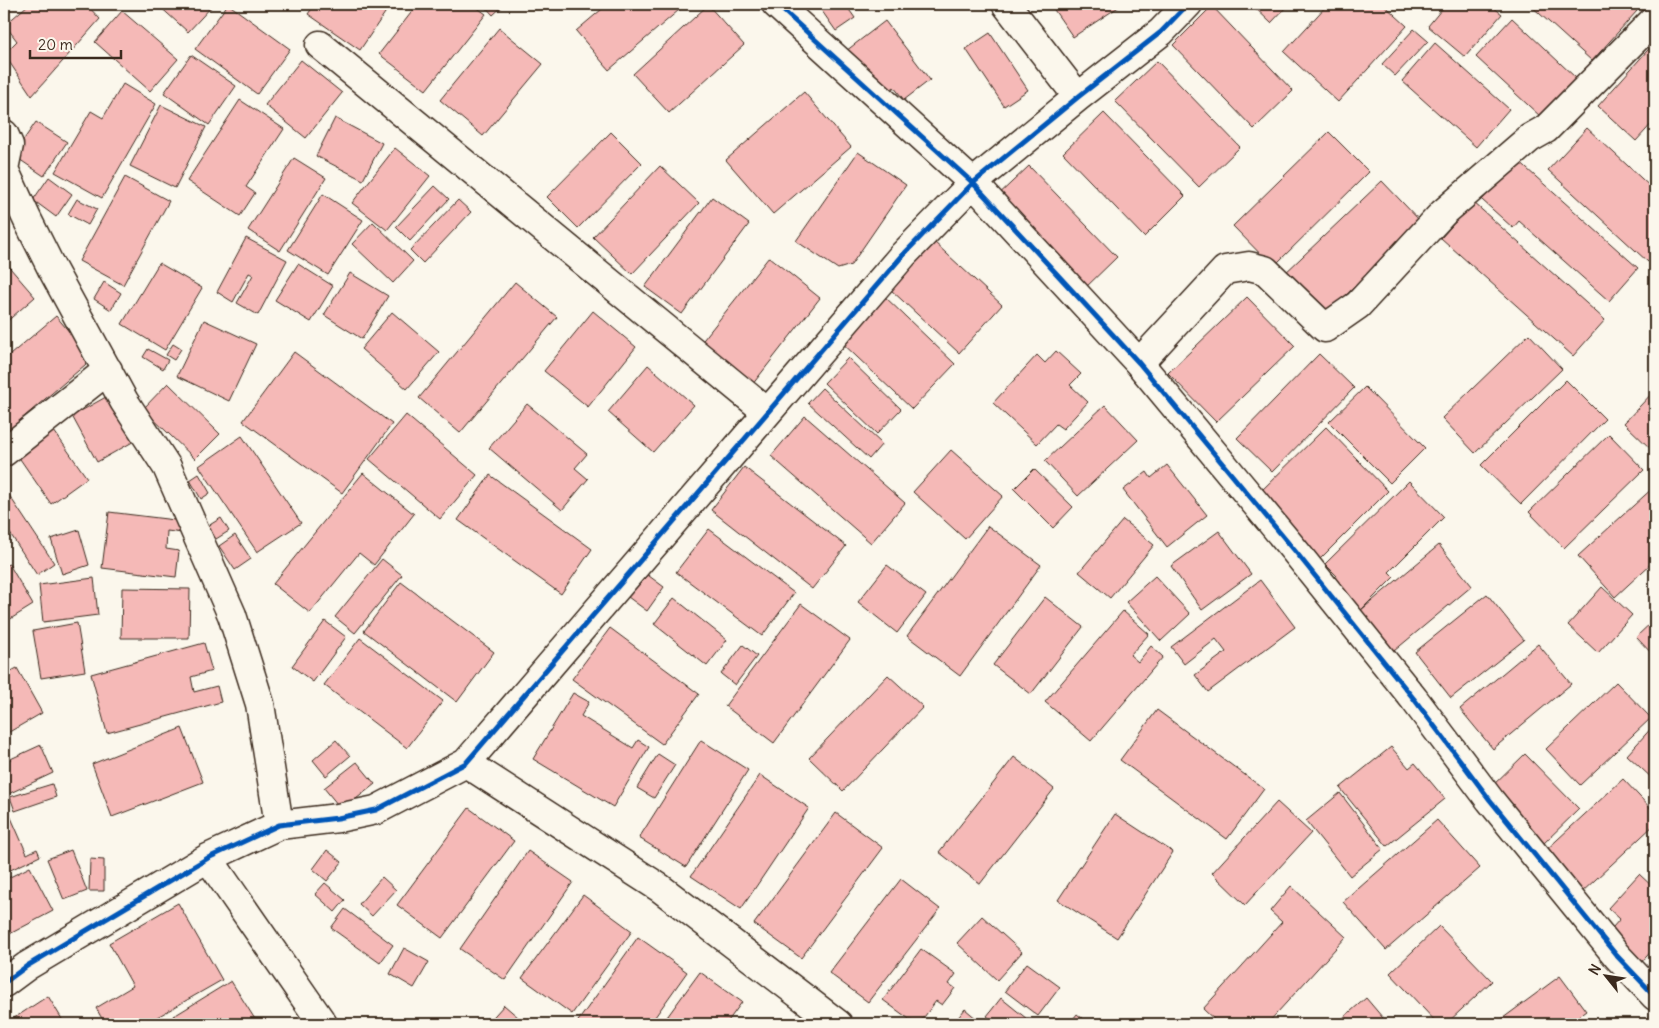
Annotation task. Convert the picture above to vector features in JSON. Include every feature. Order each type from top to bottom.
[{"type":"street","points":[[776,4],[973,183],[1139,363],[1414,699],[1490,800],[1617,956],[1655,996]]},
{"type":"street","points":[[1006,4],[1078,97]]},
{"type":"street","points":[[4,983],[27,966],[208,858],[279,826],[338,818],[376,810],[466,763],[903,255],[973,183],[1161,32],[1188,4]]},
{"type":"street","points":[[1139,363],[1226,270],[1249,266],[1265,270],[1325,328],[1358,306],[1444,213],[1530,138],[1546,129],[1655,20]]},
{"type":"street","points":[[320,45],[767,412]]},
{"type":"street","points":[[4,134],[9,145],[4,169],[52,269],[124,401],[167,467],[232,615],[260,704],[279,826]]},
{"type":"street","points":[[4,452],[108,370]]},
{"type":"street","points":[[466,763],[660,888],[838,1024]]},
{"type":"street","points":[[208,858],[323,1024]]},
{"type":"building","points":[[29,4],[86,4],[100,19],[32,96],[4,54],[17,41],[5,25]]},
{"type":"building","points":[[157,4],[214,4],[188,32]]},
{"type":"building","points":[[228,4],[290,49],[257,94],[195,49]]},
{"type":"building","points":[[315,4],[391,4],[360,50],[308,14]]},
{"type":"building","points":[[418,4],[472,4],[486,14],[426,90],[379,54]]},
{"type":"building","points":[[483,4],[505,4],[493,15]]},
{"type":"building","points":[[608,4],[686,4],[609,70],[576,31]]},
{"type":"building","points":[[817,4],[845,4],[855,18],[836,31]]},
{"type":"building","points":[[1050,4],[1123,4],[1073,37]]},
{"type":"building","points":[[1251,4],[1289,4],[1271,23]]},
{"type":"building","points":[[1328,4],[1383,4],[1407,26],[1338,102],[1284,52]]},
{"type":"building","points":[[1446,4],[1489,4],[1502,14],[1465,57],[1428,26]]},
{"type":"building","points":[[1529,4],[1629,4],[1637,11],[1592,61]]},
{"type":"building","points":[[708,5],[744,45],[669,113],[633,74]]},
{"type":"building","points":[[1212,6],[1293,91],[1254,129],[1173,45]]},
{"type":"building","points":[[122,11],[178,59],[150,91],[95,42]]},
{"type":"building","points":[[1512,18],[1576,78],[1541,117],[1476,57]]},
{"type":"building","points":[[885,21],[930,80],[904,100],[894,87],[882,97],[846,51]]},
{"type":"building","points":[[499,28],[543,64],[483,136],[440,100]]},
{"type":"building","points":[[1414,29],[1428,41],[1395,76],[1382,64]]},
{"type":"building","points":[[990,33],[1028,90],[1004,106],[966,49]]},
{"type":"building","points":[[1655,42],[1655,120],[1636,141],[1598,106]]},
{"type":"building","points":[[1435,43],[1509,109],[1476,147],[1402,81]]},
{"type":"building","points":[[191,55],[236,86],[209,125],[164,93]]},
{"type":"building","points":[[301,60],[342,93],[306,138],[265,105]]},
{"type":"building","points":[[1157,61],[1240,147],[1199,187],[1115,101]]},
{"type":"building","points":[[123,84],[156,104],[102,198],[55,172],[91,111],[103,118]]},
{"type":"building","points":[[804,92],[851,147],[773,214],[726,160]]},
{"type":"building","points":[[240,100],[284,129],[246,187],[255,193],[240,216],[187,181]]},
{"type":"building","points":[[161,105],[206,127],[175,188],[130,166]]},
{"type":"building","points":[[1104,113],[1185,196],[1144,237],[1063,153]]},
{"type":"building","points":[[335,118],[382,143],[363,180],[316,156]]},
{"type":"building","points":[[36,122],[67,142],[44,176],[13,155]]},
{"type":"building","points":[[1587,128],[1655,191],[1655,254],[1648,262],[1548,170]]},
{"type":"building","points":[[611,132],[642,163],[578,228],[547,197]]},
{"type":"building","points":[[1329,132],[1369,172],[1273,267],[1233,226]]},
{"type":"building","points":[[395,148],[430,176],[387,230],[352,203]]},
{"type":"building","points":[[858,152],[906,185],[851,265],[838,269],[796,241]]},
{"type":"building","points":[[294,158],[326,178],[280,251],[248,230]]},
{"type":"building","points":[[1517,160],[1638,268],[1609,301],[1519,221],[1513,228],[1482,200]]},
{"type":"building","points":[[660,166],[699,203],[632,274],[593,237]]},
{"type":"building","points":[[1029,166],[1117,257],[1082,291],[994,199]]},
{"type":"building","points":[[49,177],[72,194],[56,217],[33,200]]},
{"type":"building","points":[[125,177],[169,201],[123,285],[79,261]]},
{"type":"building","points":[[1382,181],[1422,223],[1322,318],[1282,276]]},
{"type":"building","points":[[435,186],[449,199],[410,241],[396,227]]},
{"type":"building","points":[[323,194],[363,220],[328,275],[288,250]]},
{"type":"building","points":[[712,197],[749,224],[682,314],[645,287]]},
{"type":"building","points":[[77,199],[97,209],[88,225],[68,214]]},
{"type":"building","points":[[458,200],[471,212],[423,263],[410,250]]},
{"type":"building","points":[[1473,202],[1605,320],[1573,356],[1441,238]]},
{"type":"building","points":[[373,222],[413,261],[393,283],[352,244]]},
{"type":"building","points":[[246,238],[287,260],[258,315],[237,303],[253,275],[249,273],[233,302],[217,292]]},
{"type":"building","points":[[933,241],[1002,305],[959,353],[890,289]]},
{"type":"building","points":[[769,257],[820,298],[752,385],[700,344]]},
{"type":"building","points":[[4,261],[35,297],[4,324]]},
{"type":"building","points":[[159,263],[202,288],[165,350],[122,324]]},
{"type":"building","points":[[298,264],[333,286],[311,322],[275,300]]},
{"type":"building","points":[[350,273],[388,296],[362,339],[324,315]]},
{"type":"building","points":[[104,282],[121,293],[111,310],[94,299]]},
{"type":"building","points":[[515,282],[557,317],[460,433],[419,398]]},
{"type":"building","points":[[882,294],[955,364],[912,409],[839,340]]},
{"type":"building","points":[[1247,297],[1295,346],[1216,422],[1168,373]]},
{"type":"building","points":[[593,311],[636,347],[588,407],[544,371]]},
{"type":"building","points":[[392,312],[439,352],[407,389],[361,349]]},
{"type":"building","points":[[56,316],[92,359],[4,434],[4,360]]},
{"type":"building","points":[[204,320],[256,344],[229,401],[177,376]]},
{"type":"building","points":[[1529,334],[1562,369],[1475,453],[1442,418]]},
{"type":"building","points":[[173,344],[181,349],[174,360],[166,355]]},
{"type":"building","points":[[148,349],[168,360],[163,369],[143,357]]},
{"type":"building","points":[[1056,351],[1081,374],[1070,385],[1088,402],[1063,429],[1056,424],[1037,444],[993,403],[1037,355],[1045,363]]},
{"type":"building","points":[[294,352],[392,424],[342,493],[243,421]]},
{"type":"building","points":[[1319,354],[1354,388],[1272,472],[1237,438]]},
{"type":"building","points":[[848,358],[901,409],[877,434],[824,383]]},
{"type":"building","points":[[648,365],[694,405],[653,452],[608,412]]},
{"type":"building","points":[[1566,380],[1605,419],[1521,504],[1481,465]]},
{"type":"building","points":[[168,383],[220,434],[195,459],[143,409]]},
{"type":"building","points":[[1365,387],[1425,448],[1390,483],[1329,422]]},
{"type":"building","points":[[822,388],[882,444],[869,459],[808,403]]},
{"type":"building","points":[[1655,390],[1655,453],[1624,423]]},
{"type":"building","points":[[113,393],[138,439],[97,462],[72,416]]},
{"type":"building","points":[[527,404],[587,454],[575,468],[588,479],[562,510],[489,448]]},
{"type":"building","points":[[1105,405],[1138,440],[1078,496],[1045,461]]},
{"type":"building","points":[[406,415],[477,475],[440,519],[369,459]]},
{"type":"building","points":[[805,416],[905,503],[871,543],[771,456]]},
{"type":"building","points":[[1326,427],[1388,491],[1319,560],[1256,496]]},
{"type":"building","points":[[54,431],[87,478],[51,504],[18,456]]},
{"type":"building","points":[[1609,434],[1644,470],[1564,548],[1529,512]]},
{"type":"building","points":[[242,436],[301,523],[257,552],[199,466]]},
{"type":"building","points":[[951,450],[1003,496],[965,539],[913,492]]},
{"type":"building","points":[[1167,465],[1207,515],[1167,547],[1123,490],[1147,472],[1151,478]]},
{"type":"building","points":[[744,467],[846,546],[812,589],[711,510]]},
{"type":"building","points":[[1034,469],[1073,507],[1053,528],[1014,489]]},
{"type":"building","points":[[363,473],[414,514],[374,565],[359,553],[310,613],[273,584]]},
{"type":"building","points":[[199,474],[210,493],[201,499],[190,480]]},
{"type":"building","points":[[490,475],[592,549],[561,594],[458,520]]},
{"type":"building","points":[[1409,481],[1444,517],[1389,572],[1394,577],[1357,614],[1328,586],[1337,576],[1325,564]]},
{"type":"building","points":[[1655,486],[1655,560],[1615,597],[1578,556]]},
{"type":"building","points":[[7,492],[54,563],[37,575],[4,524],[4,494]]},
{"type":"building","points":[[109,512],[183,521],[182,533],[167,531],[166,549],[179,551],[176,577],[102,568]]},
{"type":"building","points":[[221,518],[229,531],[216,539],[208,526]]},
{"type":"building","points":[[1123,520],[1154,545],[1110,598],[1079,572]]},
{"type":"building","points":[[988,526],[1041,565],[960,676],[907,636]]},
{"type":"building","points":[[709,529],[794,593],[762,636],[676,572]]},
{"type":"building","points":[[79,530],[89,565],[62,574],[51,539]]},
{"type":"building","points":[[1219,531],[1251,574],[1202,610],[1171,566]]},
{"type":"building","points":[[235,535],[251,559],[235,570],[219,546]]},
{"type":"building","points":[[1439,545],[1472,586],[1394,651],[1360,611]]},
{"type":"building","points":[[382,559],[402,575],[355,633],[335,617]]},
{"type":"building","points":[[9,564],[33,605],[4,623],[4,566]]},
{"type":"building","points":[[887,565],[926,595],[897,633],[858,602]]},
{"type":"building","points":[[645,573],[664,587],[647,611],[628,597]]},
{"type":"building","points":[[1155,576],[1190,614],[1161,641],[1126,602]]},
{"type":"building","points":[[94,578],[98,615],[43,622],[39,585]]},
{"type":"building","points":[[1260,580],[1295,627],[1208,692],[1195,675],[1226,652],[1216,639],[1184,664],[1171,647]]},
{"type":"building","points":[[401,582],[494,652],[457,702],[364,631]]},
{"type":"building","points":[[1602,587],[1632,615],[1598,653],[1568,625]]},
{"type":"building","points":[[122,588],[190,589],[189,638],[121,638]]},
{"type":"building","points":[[1487,594],[1524,640],[1451,698],[1415,652]]},
{"type":"building","points":[[1045,597],[1083,627],[1031,694],[993,665]]},
{"type":"building","points":[[674,598],[727,640],[707,666],[654,624]]},
{"type":"building","points":[[801,604],[850,640],[774,743],[725,706]]},
{"type":"building","points":[[1123,611],[1149,634],[1130,655],[1138,662],[1151,646],[1163,657],[1091,741],[1045,702]]},
{"type":"building","points":[[1655,619],[1655,657],[1636,637]]},
{"type":"building","points":[[325,621],[346,637],[313,682],[292,666]]},
{"type":"building","points":[[77,623],[85,671],[41,678],[33,631]]},
{"type":"building","points":[[610,628],[699,694],[662,744],[572,679]]},
{"type":"building","points":[[360,638],[443,701],[407,748],[324,685]]},
{"type":"building","points":[[204,643],[212,671],[191,677],[194,692],[217,686],[221,702],[107,733],[91,674]]},
{"type":"building","points":[[1538,644],[1571,684],[1493,749],[1460,709]]},
{"type":"building","points":[[743,645],[757,656],[735,685],[721,674]]},
{"type":"building","points":[[17,668],[42,713],[4,735],[4,675]]},
{"type":"building","points":[[888,675],[923,707],[843,791],[809,758]]},
{"type":"building","points":[[1616,682],[1651,718],[1580,785],[1546,749]]},
{"type":"building","points":[[573,693],[589,702],[581,716],[633,748],[638,740],[649,747],[613,807],[533,759]]},
{"type":"building","points":[[1157,710],[1264,789],[1227,839],[1120,760]]},
{"type":"building","points":[[1655,724],[1655,781],[1627,755]]},
{"type":"building","points":[[182,728],[203,782],[112,817],[92,764]]},
{"type":"building","points":[[336,740],[350,756],[326,776],[313,760]]},
{"type":"building","points":[[701,740],[748,770],[686,867],[639,838]]},
{"type":"building","points":[[41,745],[53,773],[6,795],[4,790],[4,762]]},
{"type":"building","points":[[1391,747],[1409,768],[1415,763],[1445,799],[1387,846],[1340,788]]},
{"type":"building","points":[[658,754],[675,765],[654,798],[637,788]]},
{"type":"building","points":[[1525,754],[1579,809],[1541,846],[1487,791]]},
{"type":"building","points":[[1014,757],[1054,789],[980,884],[939,852]]},
{"type":"building","points":[[357,762],[375,784],[342,810],[324,788]]},
{"type":"building","points":[[760,775],[809,808],[741,909],[691,876]]},
{"type":"building","points":[[1623,779],[1655,813],[1655,824],[1581,893],[1544,852]]},
{"type":"building","points":[[52,784],[56,797],[15,811],[10,797]]},
{"type":"building","points":[[1340,793],[1383,849],[1350,876],[1306,821]]},
{"type":"building","points":[[1277,802],[1311,833],[1245,905],[1212,873]]},
{"type":"building","points":[[469,808],[514,841],[442,938],[397,905]]},
{"type":"building","points":[[9,813],[27,854],[37,849],[40,856],[4,873],[4,815]]},
{"type":"building","points":[[836,813],[883,848],[801,958],[754,924]]},
{"type":"building","points":[[1115,814],[1173,852],[1117,938],[1058,900]]},
{"type":"building","points":[[1437,820],[1480,868],[1386,950],[1343,902]]},
{"type":"building","points":[[71,850],[87,891],[64,900],[47,859]]},
{"type":"building","points":[[327,850],[342,862],[327,881],[313,869]]},
{"type":"building","points":[[528,851],[573,882],[505,980],[460,949]]},
{"type":"building","points":[[90,859],[104,860],[104,891],[89,891]]},
{"type":"building","points":[[30,867],[53,911],[4,937],[4,880]]},
{"type":"building","points":[[1639,874],[1655,889],[1655,947],[1638,966],[1605,936],[1620,919],[1608,908]]},
{"type":"building","points":[[382,877],[396,890],[372,916],[359,904]]},
{"type":"building","points":[[901,879],[940,909],[868,1002],[829,973]]},
{"type":"building","points":[[325,883],[345,900],[335,912],[315,894]]},
{"type":"building","points":[[1291,886],[1346,937],[1267,1024],[1219,1024],[1203,1009],[1282,922],[1270,911]]},
{"type":"building","points":[[583,895],[632,931],[572,1014],[522,978]]},
{"type":"building","points":[[178,903],[222,980],[145,1024],[105,1024],[96,1008],[133,986],[109,943]]},
{"type":"building","points":[[345,909],[393,945],[380,963],[331,928]]},
{"type":"building","points":[[982,916],[1022,952],[997,980],[957,943]]},
{"type":"building","points":[[1439,926],[1492,981],[1446,1024],[1438,1024],[1390,973]]},
{"type":"building","points":[[638,937],[687,972],[650,1024],[576,1024]]},
{"type":"building","points":[[404,948],[429,962],[414,988],[390,974]]},
{"type":"building","points":[[921,949],[956,974],[949,984],[955,988],[942,1005],[936,1001],[919,1024],[916,1024],[883,1000]]},
{"type":"building","points":[[1027,963],[1060,987],[1038,1016],[1005,991]]},
{"type":"building","points":[[700,972],[742,1002],[726,1024],[662,1024]]},
{"type":"building","points":[[1560,976],[1586,1011],[1568,1024],[1495,1024]]},
{"type":"building","points":[[231,981],[258,1024],[161,1024]]},
{"type":"building","points":[[48,996],[65,1024],[5,1024]]},
{"type":"building","points":[[1001,998],[1032,1023],[996,1024],[987,1016]]},
{"type":"building","points":[[1366,998],[1388,1024],[1336,1024]]},
{"type":"building","points":[[504,1005],[526,1024],[487,1024]]},
{"type":"building","points":[[965,1009],[983,1024],[953,1024]]},
{"type":"building","points":[[1077,1014],[1089,1024],[1069,1024]]},
{"type":"cycle path","points":[[776,4],[973,183],[1139,363],[1295,551],[1414,699],[1490,800],[1617,956],[1655,996]]},
{"type":"cycle path","points":[[4,983],[27,966],[208,858],[279,825],[338,818],[376,810],[466,763],[903,255],[973,183],[1161,32],[1188,4]]}]
